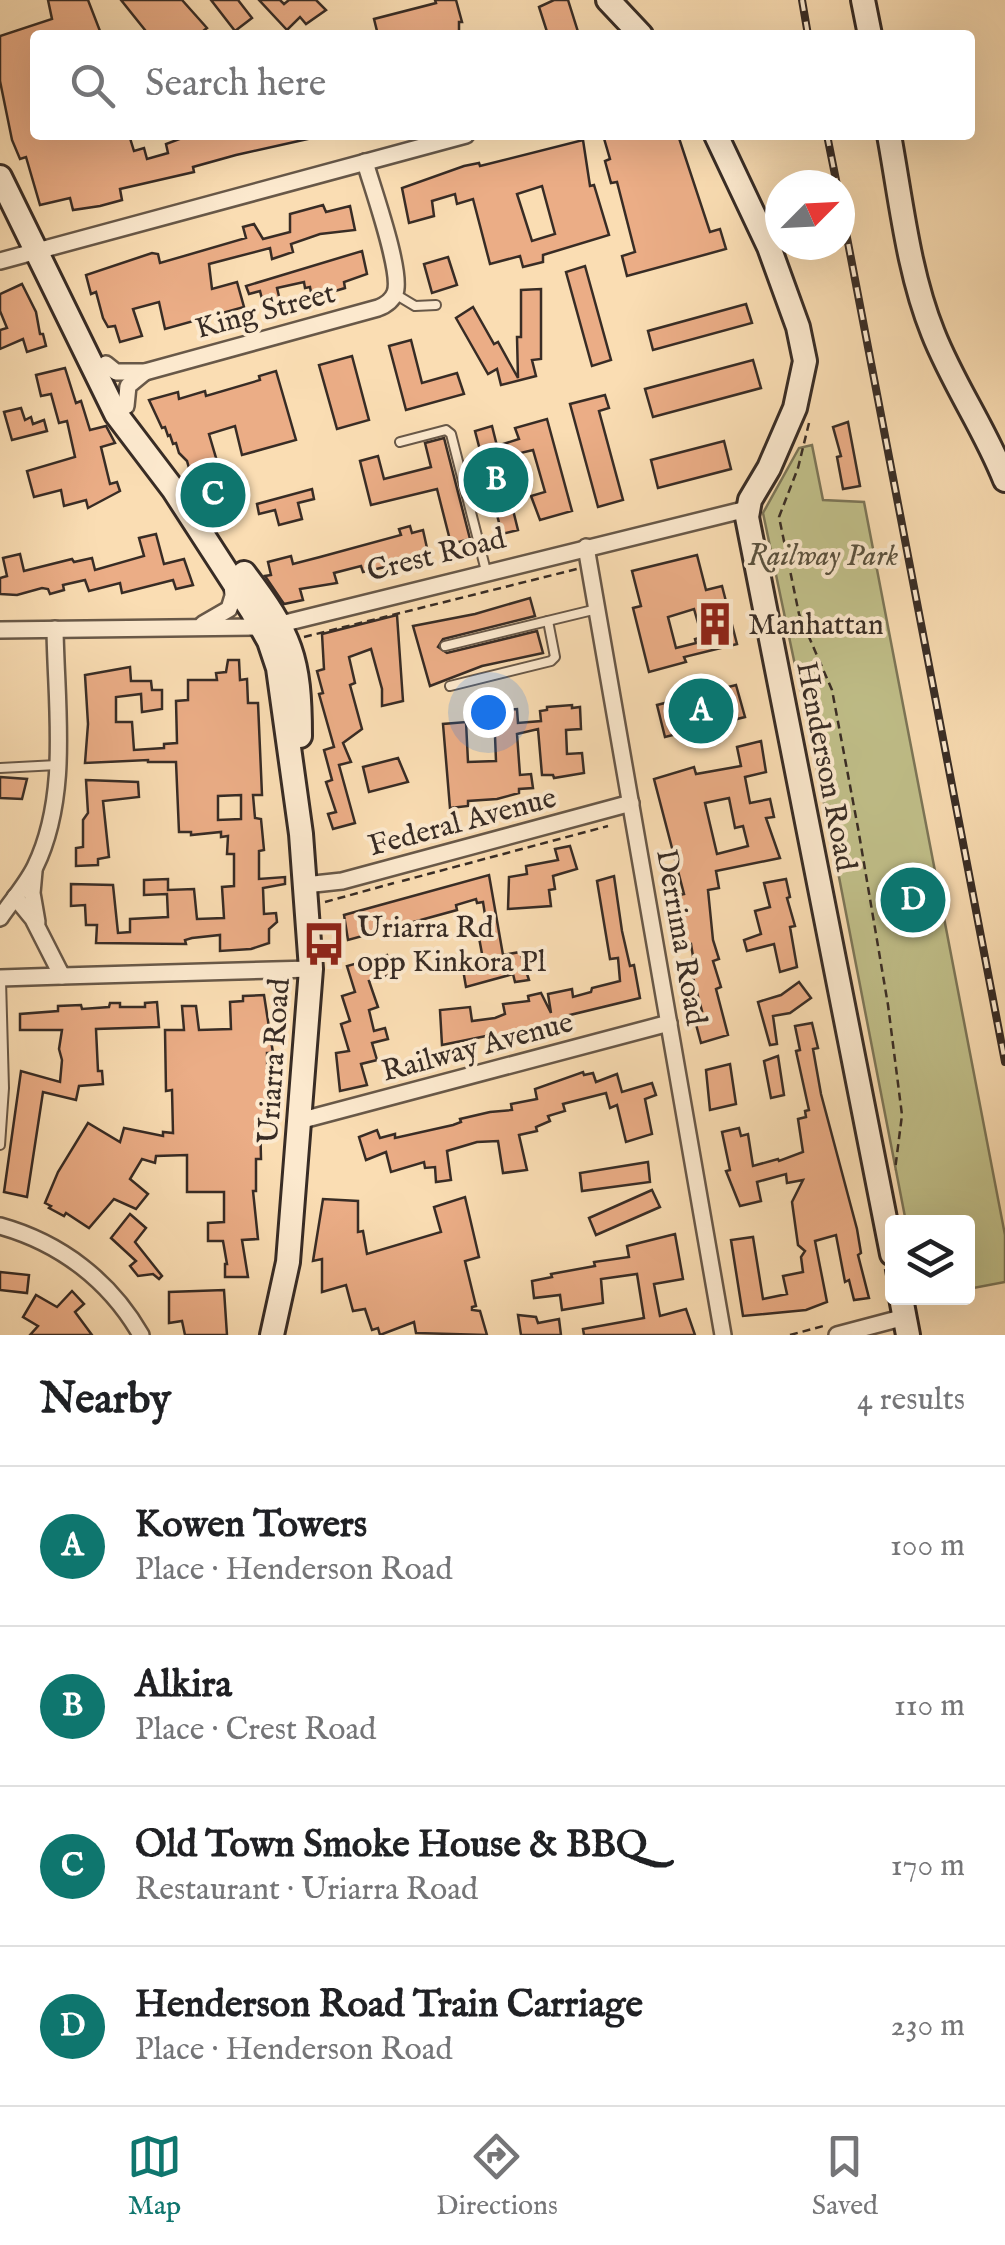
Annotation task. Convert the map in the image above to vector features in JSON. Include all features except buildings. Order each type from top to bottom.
[{"type":"main road","points":[[608,0],[636,30]]},
{"type":"main road","points":[[863,0],[869,30]]},
{"type":"main road","points":[[718,140],[768,247],[798,327],[805,361],[795,408],[747,508]]},
{"type":"main road","points":[[889,140],[932,330],[996,432],[1005,480]]},
{"type":"main road","name":"Uriarra Road","points":[[0,178],[116,414],[172,489],[230,579],[271,625]]},
{"type":"main road","name":"Uriarra Road","points":[[42,259],[106,364],[147,454]]},
{"type":"main road","name":"Uriarra Road","points":[[172,489],[220,541],[271,625],[301,834],[311,969],[283,1292],[272,1335]]},
{"type":"main road","name":"Henderson Road","points":[[747,508],[885,1218]]},
{"type":"main road","name":"Uriarra Road","points":[[263,1335],[283,1292]]},
{"type":"street","points":[[0,261],[42,259],[447,140]]},
{"type":"street","points":[[365,162],[396,272],[395,294]]},
{"type":"street","name":"King Street","points":[[106,364],[116,372],[144,372],[378,308],[395,294]]},
{"type":"street","points":[[126,406],[128,386],[144,372]]},
{"type":"street","name":"Crest Road","points":[[0,630],[271,625],[747,508]]},
{"type":"street","name":"Derrima Road","points":[[586,548],[723,1335]]},
{"type":"street","points":[[195,626],[220,617],[229,609],[234,592],[230,579]]},
{"type":"street","points":[[0,918],[34,868],[49,832],[57,765],[55,629]]},
{"type":"street","name":"Federal Avenue","points":[[305,885],[342,882],[631,803]]},
{"type":"street","points":[[34,868],[33,902],[42,936]]},
{"type":"street","points":[[14,897],[42,936],[62,976]]},
{"type":"street","points":[[0,978],[311,969]]},
{"type":"street","name":"Railway Avenue","points":[[299,1121],[668,1023]]},
{"type":"street","points":[[0,1226],[52,1248],[86,1269],[119,1302],[141,1335]]},
{"type":"street","points":[[837,1335],[905,1316]]},
{"type":"lane","points":[[395,294],[415,306],[436,305]]},
{"type":"lane","points":[[400,442],[446,430],[451,434],[486,572]]},
{"type":"lane","points":[[445,646],[597,609]]},
{"type":"lane","points":[[450,686],[555,657],[548,620]]},
{"type":"lane","points":[[0,768],[57,765]]},
{"type":"lane","points":[[0,978],[4,1088],[0,1144]]},
{"type":"path","points":[[811,416],[798,468],[778,517],[799,614],[832,690],[864,863],[902,1114],[894,1176]]},
{"type":"path","points":[[304,637],[578,568]]},
{"type":"path","points":[[323,903],[608,826]]},
{"type":"green space","name":"Railway Park","points":[[812,445],[823,500],[864,502],[1005,1235],[1005,1282],[975,1288],[975,1215],[905,1215],[763,513],[799,448]]},
{"type":"railway","points":[[802,0],[807,30]]},
{"type":"railway","points":[[828,140],[834,170]]},
{"type":"railway","points":[[851,260],[1005,1062]]},
{"type":"place","name":"Alkira","points":[[496,480]]},
{"type":"place","name":"Old Town Smoke House & BBQ","points":[[213,495]]},
{"type":"place","name":"Manhattan","points":[[715,624]]},
{"type":"place","name":"Kowen Towers","points":[[701,711]]},
{"type":"place","name":"Henderson Road Train Carriage","points":[[913,900]]},
{"type":"place","name":"Uriarra Rd opp Kinkora Pl","points":[[324,944]]}]
